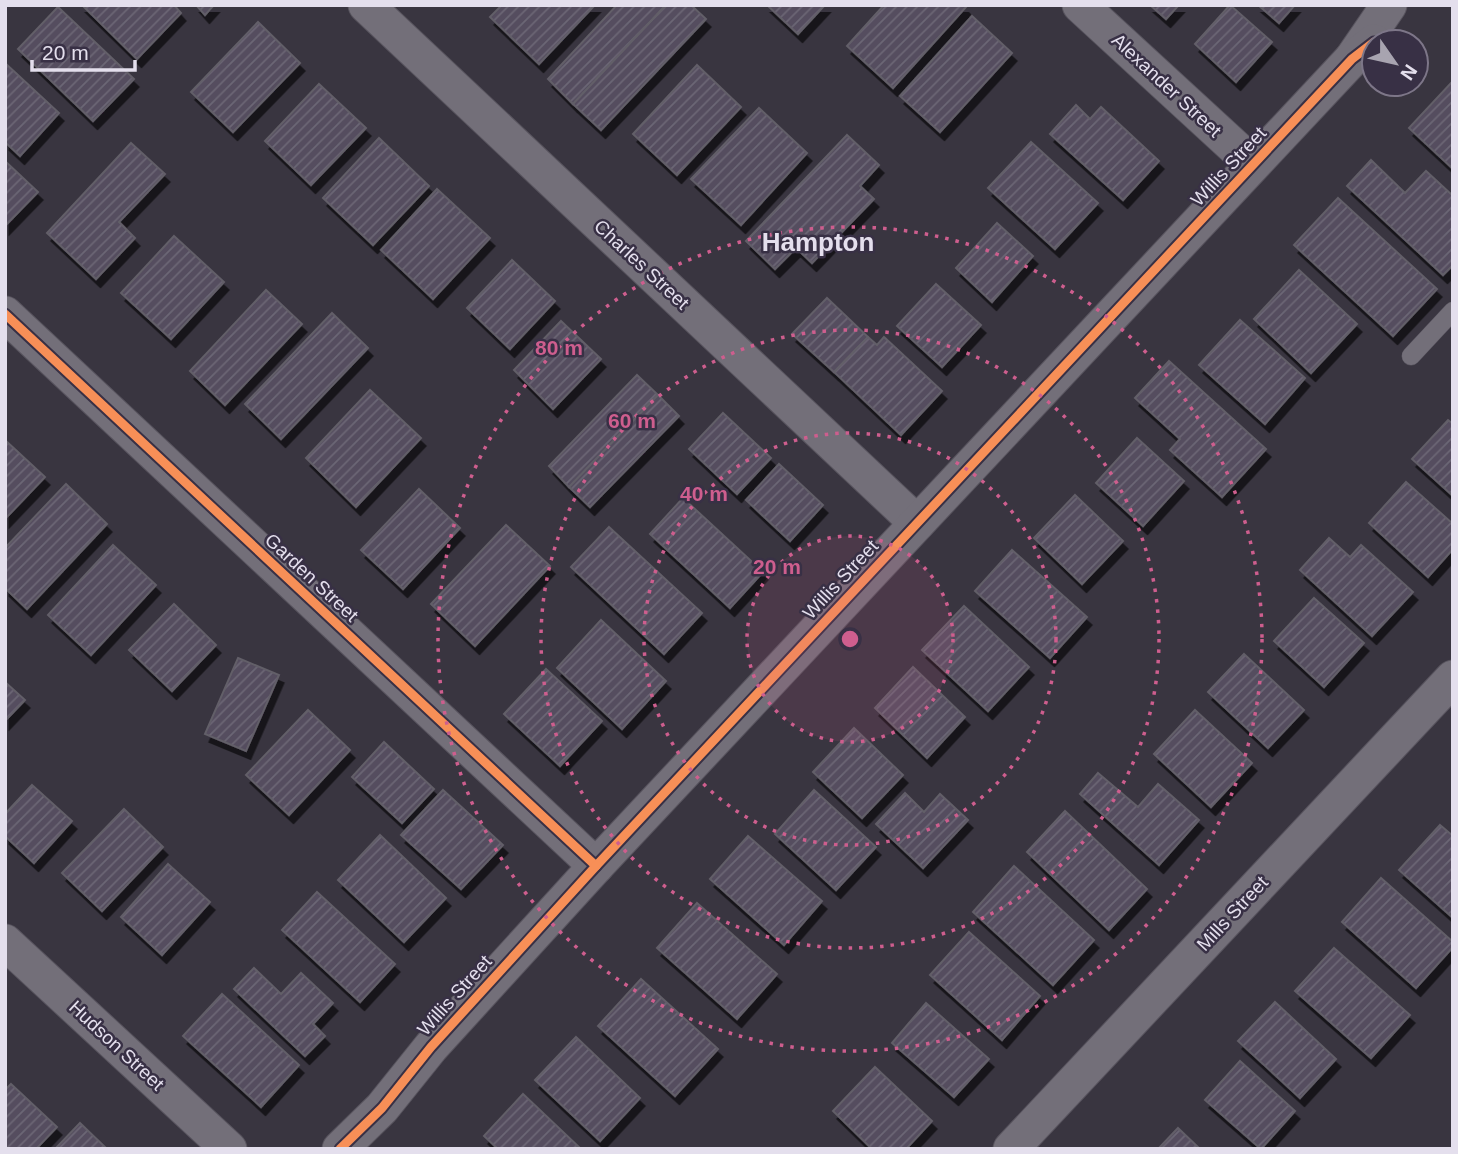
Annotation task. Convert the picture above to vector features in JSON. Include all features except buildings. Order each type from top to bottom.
[{"type":"street","name":"Charles Street","points":[[366,5],[917,523]]},
{"type":"street","name":"Alexander Street","points":[[1080,5],[1253,164]]},
{"type":"street","name":"Willis Street","points":[[1378,28],[1390,5]]},
{"type":"street","name":"Willis Street","points":[[1390,28],[1417,5]]},
{"type":"street","name":"Willis Street","points":[[341,1149],[382,1108],[431,1047],[596,866],[1253,164],[1360,55]]},
{"type":"street","name":"Garden Street","points":[[5,314],[596,866]]},
{"type":"street","name":"Mills Street","points":[[1011,1149],[1453,678]]},
{"type":"street","name":"Hudson Street","points":[[5,942],[229,1149]]},
{"type":"lane","points":[[1411,356],[1453,311]]},
{"type":"cycle path","points":[[340,1149],[382,1108],[431,1047],[596,866],[1360,53]]},
{"type":"cycle path","points":[[5,314],[596,866]]},
{"type":"district","name":"Hampton","points":[[818,242]]}]
